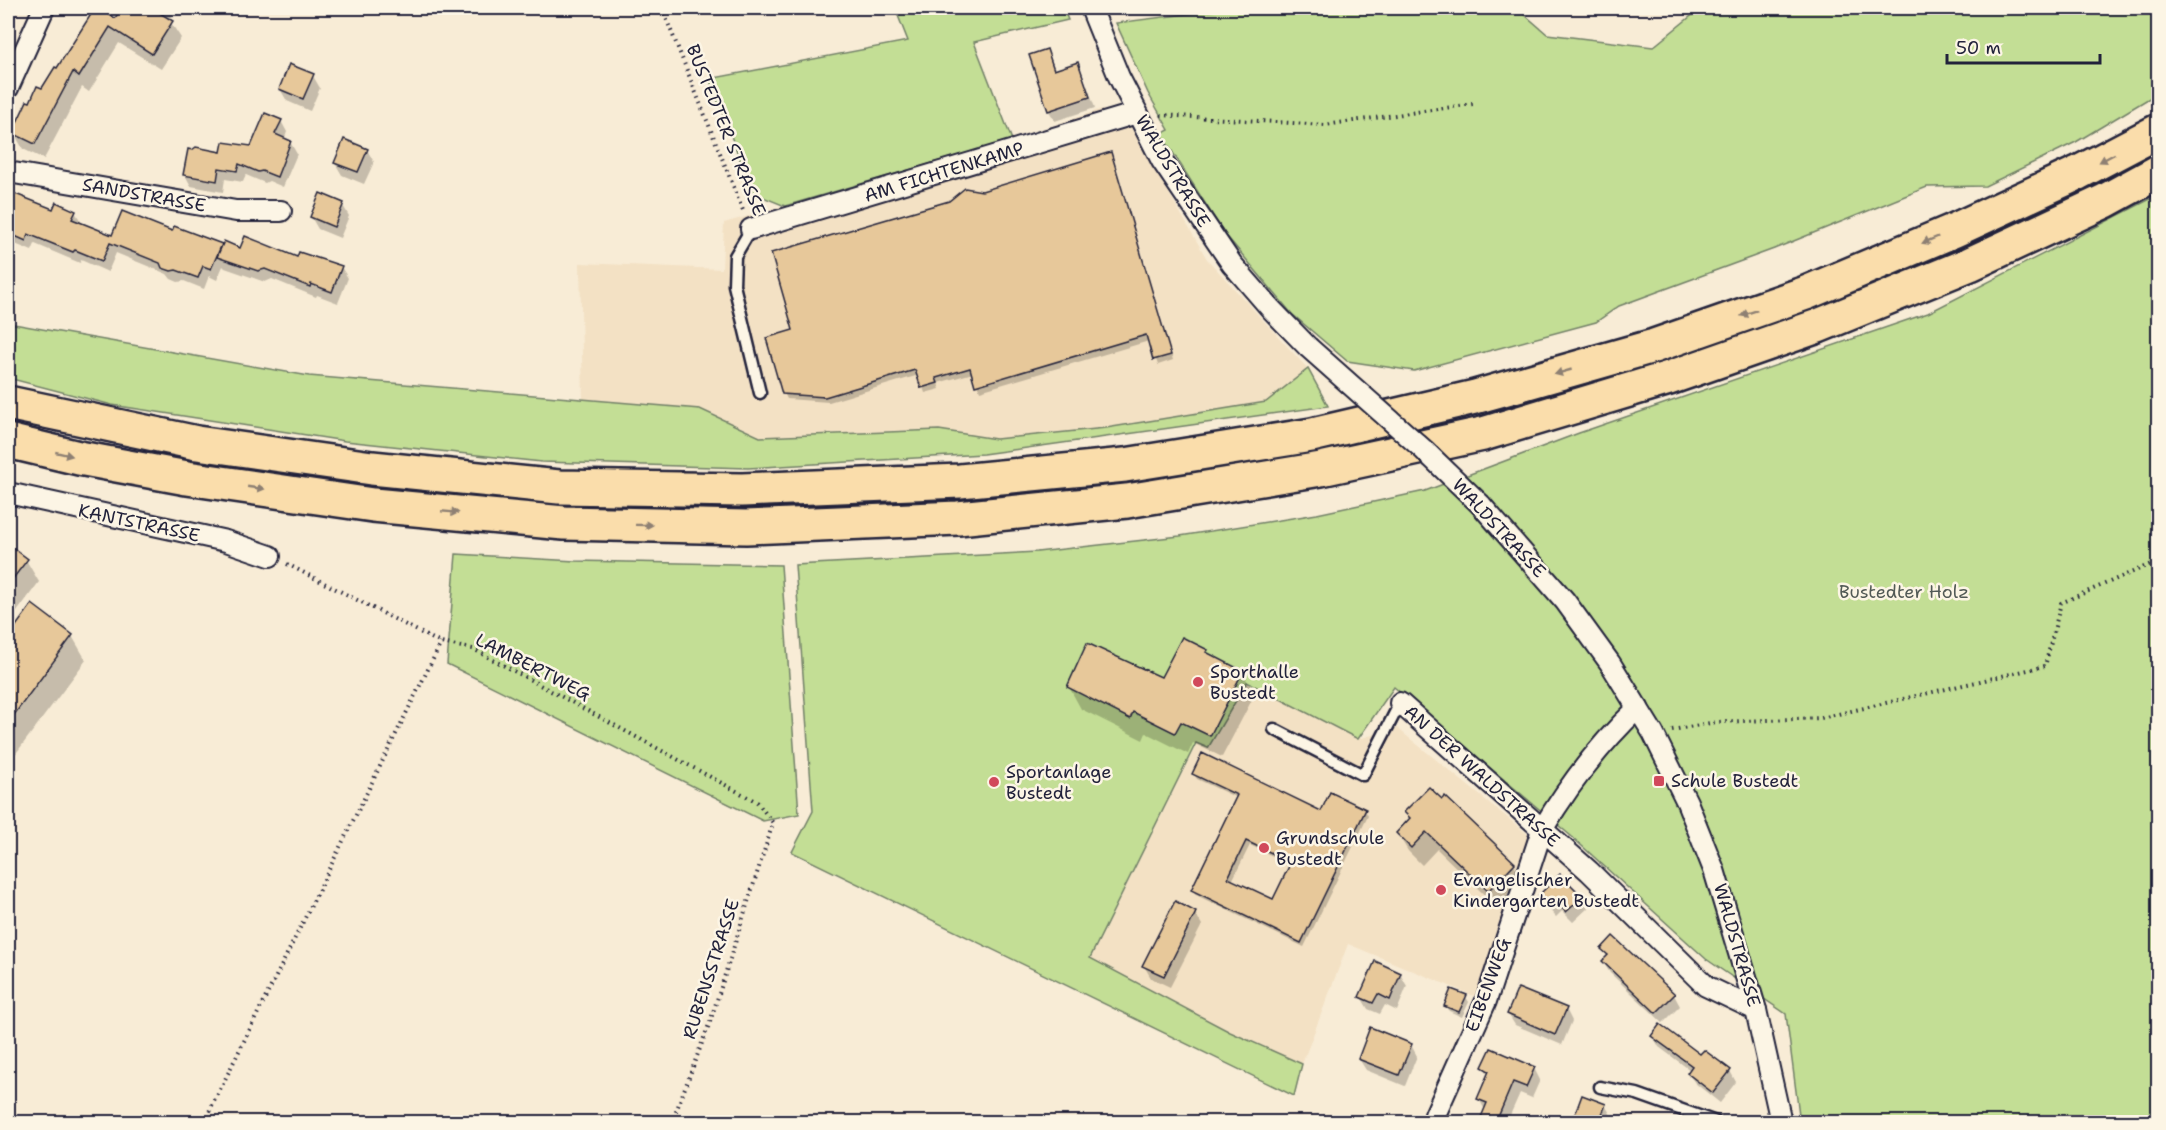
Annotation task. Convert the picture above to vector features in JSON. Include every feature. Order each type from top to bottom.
[{"type":"highway","points":[[8,403],[197,443],[372,468],[559,487],[742,490],[960,481],[1125,465],[1312,435],[1475,397],[1654,346],[1806,293],[1955,230],[2078,173],[2158,131]]},
{"type":"highway","points":[[8,441],[79,458],[187,478],[373,505],[564,523],[746,527],[958,518],[1127,501],[1321,468],[1483,434],[1669,378],[1818,326],[1970,264],[2105,201],[2158,172]]},
{"type":"street","points":[[8,88],[44,8]]},
{"type":"street","name":"WALDSTRASSE","points":[[1092,8],[1119,77],[1162,161],[1232,264],[1308,347],[1424,450],[1481,505],[1565,601],[1610,663],[1638,708],[1687,802],[1714,870],[1756,1010],[1781,1122]]},
{"type":"street","name":"AM FICHTENKAMP","points":[[751,229],[1137,113]]},
{"type":"street","name":"SANDSTRASSE","points":[[8,172],[236,211],[281,211]]},
{"type":"street","name":"KANTSTRASSE","points":[[8,494],[226,541],[270,556]]},
{"type":"street","name":"AN DER WALDSTRASSE","points":[[1400,703],[1589,871],[1706,986],[1756,1010]]},
{"type":"street","name":"EIBENWEG","points":[[1435,1115],[1486,1001],[1542,830],[1553,811],[1612,733],[1638,708]]},
{"type":"lane","points":[[751,229],[735,256],[734,285],[760,393]]},
{"type":"lane","points":[[1274,729],[1363,775],[1400,703]]},
{"type":"lane","points":[[1600,1087],[1637,1094],[1716,1122]]},
{"type":"path","name":"BUSTEDTER STRASSE","points":[[662,8],[751,229]]},
{"type":"path","points":[[1137,113],[1191,118],[1326,124],[1473,104]]},
{"type":"path","name":"LAMBERTWEG","points":[[270,556],[441,643],[473,649],[597,714],[757,802],[773,823]]},
{"type":"path","points":[[1653,733],[1716,722],[1821,718],[2045,666],[2061,603],[2158,561]]},
{"type":"path","points":[[204,1122],[441,643]]},
{"type":"path","name":"RUBENSSTRASSE","points":[[672,1122],[710,1022],[773,823]]},
{"type":"shaded area","points":[[1101,109],[1130,126],[1207,259],[1308,369],[1266,402],[1106,428],[996,439],[939,430],[759,437],[700,409],[583,400],[580,263],[722,269],[724,223],[1012,140]]},
{"type":"shaded area","name":"Grundschule Bustedt","points":[[1247,682],[1358,739],[1397,728],[1530,836],[1479,998],[1348,944],[1302,1064],[1230,1032],[1090,959],[1197,743],[1208,748]]},
{"type":"green space","points":[[895,8],[1063,8],[1068,20],[974,42],[1012,140],[785,206],[753,193],[709,79],[908,41]]},
{"type":"green space","points":[[1234,8],[1517,8],[1547,34],[1653,47],[1701,8],[2158,8],[2158,93],[2076,142],[1985,186],[1927,187],[1774,249],[1619,306],[1596,322],[1414,371],[1347,361],[1292,314],[1224,233],[1161,134],[1169,130],[1148,93],[1116,23]]},
{"type":"green space","name":"Bustedter Holz","points":[[2158,195],[2158,1122],[1800,1122],[1786,1014],[1706,959],[1571,836],[1394,687],[1358,739],[1247,682],[1208,748],[1196,743],[1090,958],[1230,1032],[1302,1064],[1294,1096],[792,852],[813,811],[795,565],[1037,552],[1180,536],[1317,514],[1425,491],[1579,433],[1928,313]]},
{"type":"green space","points":[[8,323],[309,376],[700,409],[760,437],[939,430],[996,439],[1106,428],[1266,402],[1308,369],[1328,406],[983,454],[748,468],[542,462],[345,441],[112,405],[8,378]]},
{"type":"green space","points":[[456,554],[575,561],[781,565],[799,814],[763,821],[447,664]]},
{"type":"building","points":[[95,8],[115,18],[122,8],[152,8],[173,21],[152,54],[110,27],[79,77],[73,72],[35,144],[12,133],[27,101],[30,102],[37,86],[42,88],[55,67],[57,68]]},
{"type":"building","points":[[1047,49],[1054,70],[1078,62],[1090,97],[1048,111],[1029,55]]},
{"type":"building","points":[[289,64],[314,74],[303,99],[279,89]]},
{"type":"building","points":[[265,113],[282,120],[275,134],[291,141],[277,177],[239,164],[237,171],[219,168],[217,181],[183,175],[188,149],[192,150],[196,147],[221,152],[223,142],[251,146]]},
{"type":"building","points":[[344,139],[368,149],[358,172],[334,163]]},
{"type":"building","points":[[1111,152],[1171,355],[1153,360],[1146,335],[975,386],[970,368],[936,378],[938,383],[921,388],[915,370],[825,397],[782,394],[766,338],[793,330],[771,253],[949,201],[965,188],[982,191]]},
{"type":"building","points":[[8,191],[53,209],[56,202],[76,211],[72,219],[112,235],[122,211],[172,231],[174,226],[222,244],[211,269],[203,266],[198,278],[176,270],[162,268],[160,263],[110,243],[102,261],[28,234],[26,241],[8,233]]},
{"type":"building","points":[[320,193],[344,203],[334,227],[310,217]]},
{"type":"building","points":[[245,236],[297,257],[299,252],[342,266],[332,292],[311,284],[310,287],[265,269],[258,271],[217,257],[224,241],[240,248]]},
{"type":"building","points":[[8,544],[28,559],[8,585]]},
{"type":"building","points":[[32,604],[73,635],[8,723],[8,637]]},
{"type":"building","points":[[1182,637],[1243,671],[1210,736],[1181,722],[1175,733],[1133,712],[1130,719],[1067,687],[1087,643],[1161,677]]},
{"type":"building","points":[[1202,753],[1321,811],[1330,792],[1366,809],[1301,943],[1191,890],[1237,795],[1192,774]],"holes":[[[1246,841],[1291,862],[1273,899],[1228,878]]]},
{"type":"building","points":[[1429,787],[1442,799],[1445,796],[1515,863],[1488,891],[1426,832],[1411,848],[1396,833],[1410,818],[1404,812]]},
{"type":"building","points":[[1560,874],[1583,897],[1566,912],[1555,901],[1549,907],[1538,896]]},
{"type":"building","points":[[1175,901],[1196,912],[1164,976],[1142,966]]},
{"type":"building","points":[[1613,936],[1675,994],[1656,1013],[1602,961],[1608,955],[1601,949]]},
{"type":"building","points":[[1375,961],[1401,973],[1390,1000],[1378,994],[1373,1003],[1359,997]]},
{"type":"building","points":[[1518,988],[1567,1008],[1555,1035],[1507,1014]]},
{"type":"building","points":[[1451,989],[1467,995],[1459,1012],[1444,1006]]},
{"type":"building","points":[[1660,1024],[1700,1054],[1704,1050],[1731,1070],[1713,1093],[1687,1073],[1692,1066],[1651,1036]]},
{"type":"building","points":[[1370,1027],[1412,1044],[1399,1075],[1358,1059]]},
{"type":"building","points":[[1491,1048],[1535,1067],[1526,1087],[1513,1082],[1496,1122],[1479,1122],[1487,1103],[1477,1099],[1489,1071],[1482,1067]]},
{"type":"building","points":[[1582,1095],[1606,1104],[1599,1122],[1572,1122]]},
{"type":"place","name":"Sporthalle Bustedt","points":[[1198,682]]},
{"type":"place","name":"Schule Bustedt","points":[[1659,781]]},
{"type":"place","name":"Sportanlage Bustedt","points":[[994,782]]},
{"type":"place","name":"Grundschule Bustedt","points":[[1264,848]]},
{"type":"place","name":"Evangelischer Kindergarten Bustedt","points":[[1441,890]]}]
